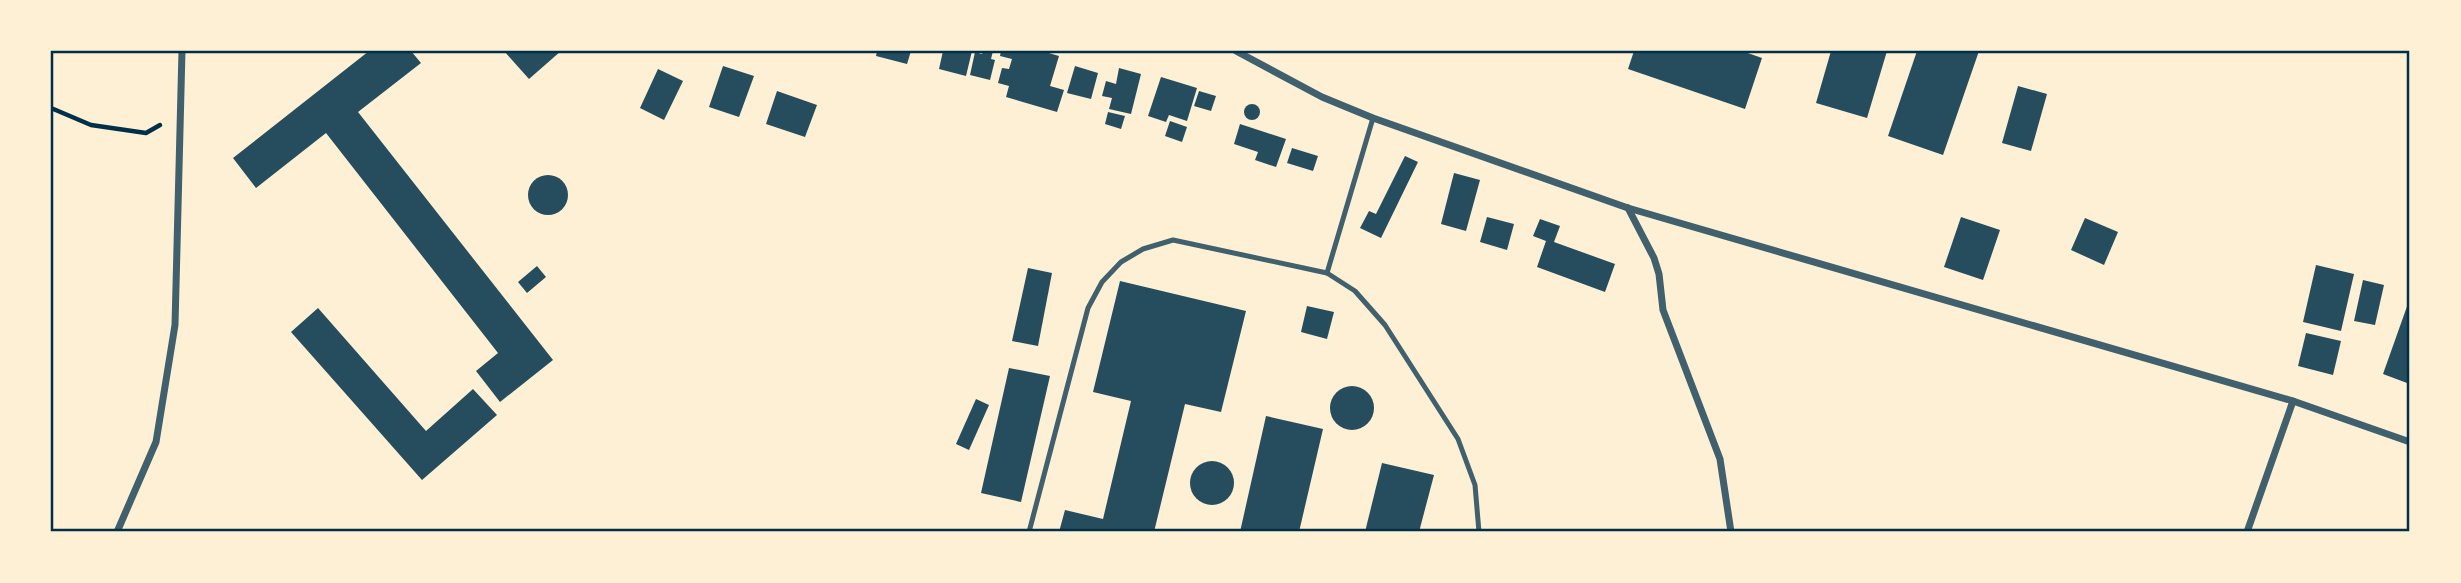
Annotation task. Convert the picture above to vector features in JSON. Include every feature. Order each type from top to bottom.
[{"type":"street","points":[[117,532],[156,442],[176,325],[182,51]]},
{"type":"street","points":[[1236,51],[1322,97],[1373,118],[1628,208],[2292,401],[2410,442]]},
{"type":"street","points":[[1628,208],[1654,258],[1659,274],[1663,310],[1720,459],[1731,532]]},
{"type":"street","points":[[2248,532],[2292,401]]},
{"type":"lane","points":[[1327,273],[1373,118]]},
{"type":"lane","points":[[1029,532],[1088,308],[1102,282],[1121,262],[1143,249],[1173,240],[1327,273],[1355,291],[1385,325],[1458,439],[1475,485],[1479,532]]},
{"type":"path","points":[[51,108],[92,125],[146,133],[180,114]]},
{"type":"building","points":[[369,51],[411,51],[421,63],[358,112],[553,360],[500,402],[476,371],[498,353],[326,133],[256,188],[233,158]]},
{"type":"building","points":[[504,51],[561,51],[529,79]]},
{"type":"building","points":[[877,51],[911,51],[907,64],[876,56]]},
{"type":"building","points":[[943,51],[972,51],[966,76],[939,69]]},
{"type":"building","points":[[983,51],[993,51],[991,59],[995,60],[990,80],[970,75],[975,52],[982,54]]},
{"type":"building","points":[[1001,51],[1042,51],[1059,56],[1050,86],[1064,90],[1057,112],[1006,97],[1009,86],[998,83],[1002,68],[1009,69],[1012,59],[1000,56]]},
{"type":"building","points":[[1634,51],[1742,51],[1762,58],[1745,109],[1628,69]]},
{"type":"building","points":[[1831,51],[1887,51],[1867,118],[1816,103]]},
{"type":"building","points":[[1917,51],[1979,51],[1943,155],[1888,136]]},
{"type":"building","points":[[723,66],[754,76],[739,117],[709,107]]},
{"type":"building","points":[[1075,66],[1098,73],[1091,99],[1067,93]]},
{"type":"building","points":[[1119,68],[1141,74],[1131,114],[1109,109],[1112,98],[1102,96],[1106,81],[1116,84]]},
{"type":"building","points":[[658,69],[683,81],[664,120],[640,108]]},
{"type":"building","points":[[1161,77],[1197,88],[1187,121],[1169,115],[1166,122],[1148,116]]},
{"type":"building","points":[[2018,86],[2047,94],[2031,151],[2002,143]]},
{"type":"building","points":[[777,91],[817,105],[805,137],[766,124]]},
{"type":"building","points":[[1199,91],[1216,96],[1211,111],[1194,106]]},
{"type":"building","points":[[1252,104],[1260,112],[1252,120],[1244,112]]},
{"type":"building","points":[[1108,112],[1125,116],[1121,129],[1105,124]]},
{"type":"building","points":[[1170,121],[1187,127],[1182,142],[1165,136]]},
{"type":"building","points":[[1240,124],[1286,139],[1276,167],[1255,160],[1258,152],[1234,144]]},
{"type":"building","points":[[1292,148],[1318,156],[1313,171],[1287,163]]},
{"type":"building","points":[[1405,156],[1418,162],[1381,238],[1360,228],[1369,211],[1376,214]]},
{"type":"building","points":[[1454,173],[1480,180],[1466,231],[1441,224]]},
{"type":"building","points":[[548,175],[556,176],[562,181],[567,187],[567,203],[562,209],[556,214],[548,215],[540,214],[534,209],[529,203],[528,195],[529,187],[534,181],[540,176]]},
{"type":"building","points":[[1487,217],[1514,224],[1507,250],[1480,242]]},
{"type":"building","points":[[1961,217],[2000,230],[1983,280],[1944,267]]},
{"type":"building","points":[[2085,218],[2118,232],[2104,265],[2071,250]]},
{"type":"building","points":[[1540,219],[1560,226],[1554,242],[1615,264],[1605,292],[1537,267],[1546,241],[1533,236]]},
{"type":"building","points":[[2316,265],[2354,274],[2341,331],[2303,322]]},
{"type":"building","points":[[537,266],[546,277],[527,293],[518,282]]},
{"type":"building","points":[[1028,268],[1052,273],[1038,346],[1012,341]]},
{"type":"building","points":[[2363,280],[2384,285],[2375,325],[2354,321]]},
{"type":"building","points":[[1120,281],[1246,311],[1221,412],[1185,404],[1154,532],[1059,532],[1065,510],[1103,519],[1131,401],[1093,392]]},
{"type":"building","points":[[2410,298],[2410,373],[2407,383],[2383,374]]},
{"type":"building","points":[[1307,306],[1334,312],[1327,339],[1301,332]]},
{"type":"building","points":[[318,308],[426,431],[473,389],[497,415],[422,480],[291,332]]},
{"type":"building","points":[[2306,333],[2341,341],[2333,375],[2298,366]]},
{"type":"building","points":[[1009,368],[1050,376],[1021,502],[981,493]]},
{"type":"building","points":[[1352,386],[1368,392],[1374,408],[1368,424],[1352,430],[1336,424],[1330,408],[1336,392]]},
{"type":"building","points":[[976,399],[989,405],[969,450],[956,444]]},
{"type":"building","points":[[1266,416],[1323,429],[1299,532],[1240,532]]},
{"type":"building","points":[[1212,461],[1227,468],[1234,483],[1227,498],[1212,505],[1197,498],[1190,483],[1197,468]]},
{"type":"building","points":[[1382,463],[1434,475],[1419,532],[1365,532]]}]
